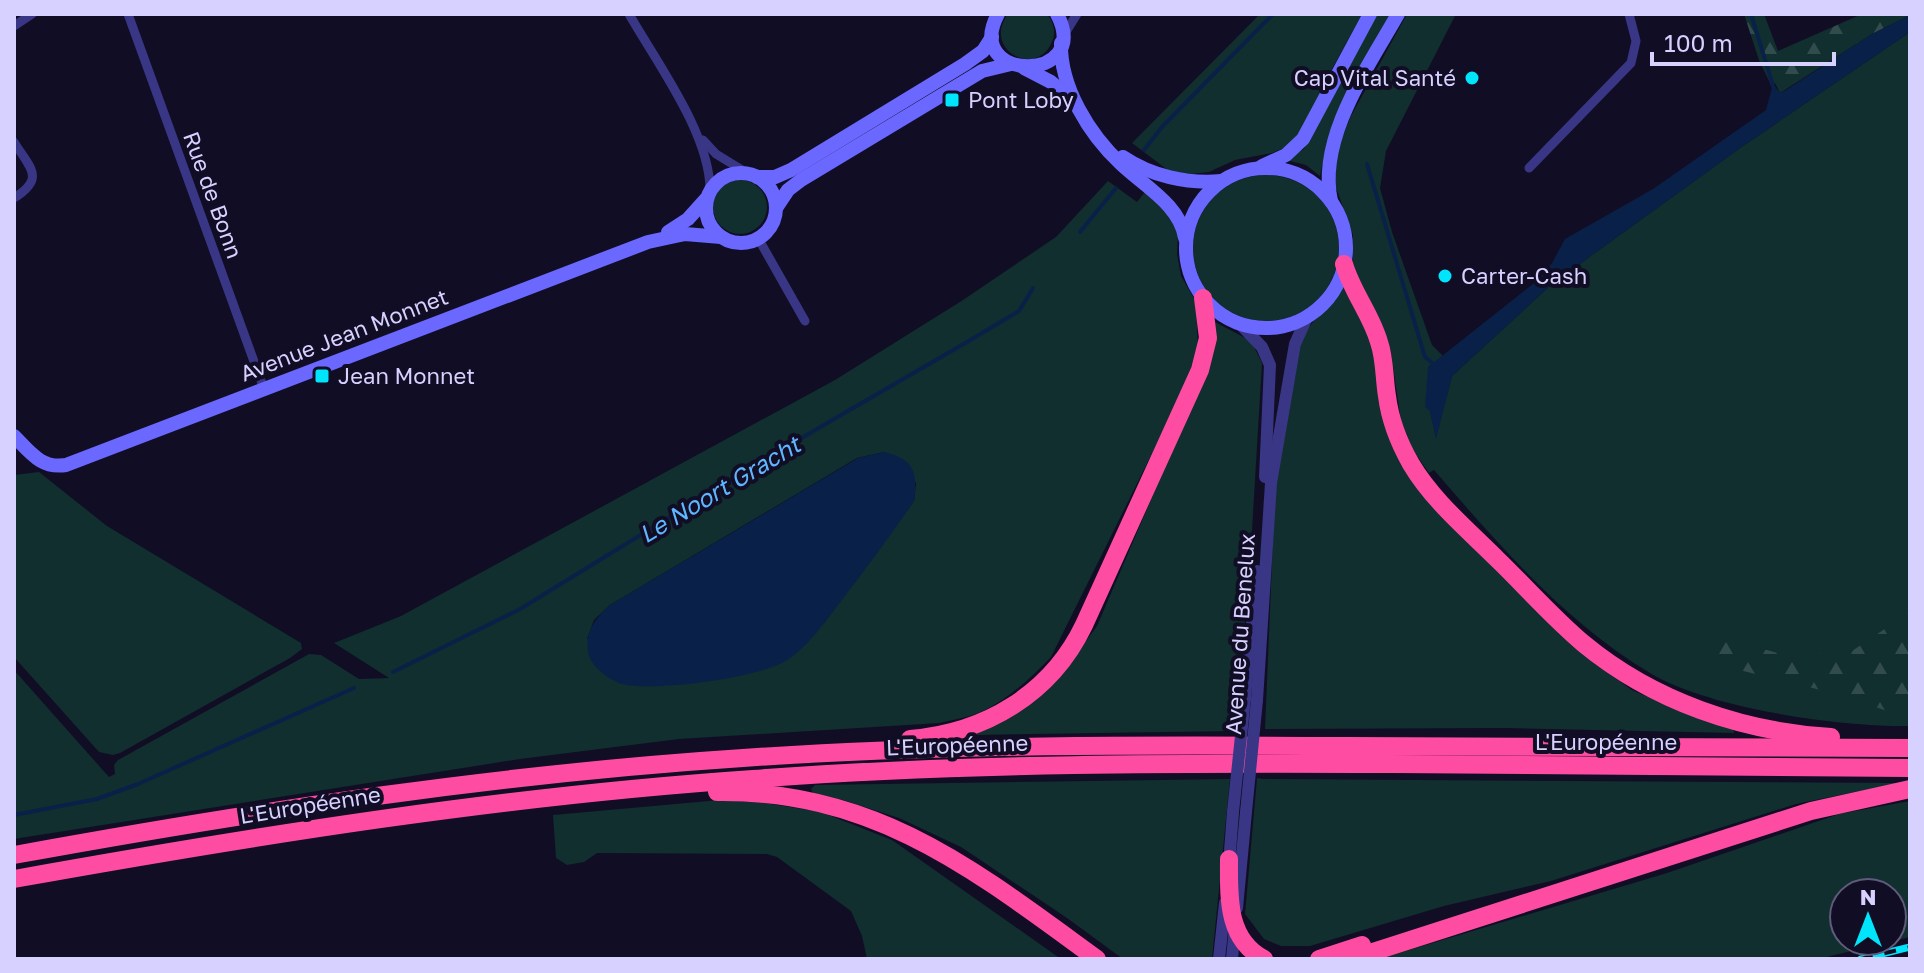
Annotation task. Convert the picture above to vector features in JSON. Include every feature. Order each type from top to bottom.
[{"type":"highway","points":[[1344,264],[1351,287],[1378,338],[1391,416],[1398,439],[1415,470],[1450,512],[1584,644],[1657,692],[1725,718],[1800,734],[1910,738]]},
{"type":"highway","points":[[652,765],[937,736],[988,720],[1035,690],[1057,669],[1080,635],[1200,370],[1208,338],[1203,298]]},
{"type":"highway","name":"L'Européenne","points":[[14,855],[372,796],[535,775],[818,753],[1042,746],[1910,748]]},
{"type":"highway","name":"L'Européenne","points":[[14,879],[329,826],[543,798],[758,778],[1031,766],[1233,763],[1910,768]]},
{"type":"highway","points":[[1351,959],[1824,807],[1910,789]]},
{"type":"highway","points":[[543,798],[711,792],[756,793],[825,804],[890,827],[962,863],[1097,959]]},
{"type":"highway","points":[[890,827],[932,853],[1080,959]]},
{"type":"highway","points":[[1229,859],[1230,907],[1235,925],[1248,946],[1264,959]]},
{"type":"highway","points":[[1319,959],[1452,917],[1583,884]]},
{"type":"main road","points":[[1057,14],[1062,25],[1064,73],[1078,106],[1122,165],[1177,215],[1186,240],[1190,272],[1203,298],[1220,313],[1239,323],[1256,327],[1276,327],[1308,315],[1330,295],[1344,264],[1345,234],[1332,202],[1328,176],[1335,142],[1353,95],[1398,14]]},
{"type":"main road","points":[[1186,240],[1196,208],[1210,190],[1222,181],[1286,155],[1303,139],[1370,14]]},
{"type":"main road","points":[[996,16],[992,37],[971,60],[791,170],[775,177],[726,175],[708,194],[708,220],[721,237],[741,243],[758,238],[772,224],[776,208],[788,190],[801,180],[982,71],[1035,67],[1047,62],[1057,53],[1062,40]]},
{"type":"main road","points":[[992,37],[997,52],[1017,66],[1051,82],[1078,106]]},
{"type":"main road","points":[[1103,141],[1133,164],[1153,172],[1191,181],[1222,181]]},
{"type":"main road","points":[[1254,169],[1275,168],[1296,174],[1314,184],[1332,202]]},
{"type":"main road","points":[[752,175],[771,190],[776,208]]},
{"type":"main road","name":"Avenue Jean Monnet","points":[[14,436],[41,462],[54,466],[71,463],[648,242],[684,223],[708,194]]},
{"type":"main road","name":"Avenue Jean Monnet","points":[[648,242],[685,234],[721,237]]},
{"type":"street","points":[[14,26],[32,14]]},
{"type":"street","name":"Rue de Bonn","points":[[128,14],[264,389]]},
{"type":"street","points":[[629,14],[698,134],[708,163],[708,194]]},
{"type":"street","points":[[1062,40],[1077,14]]},
{"type":"street","points":[[1529,168],[1631,63],[1636,41],[1629,14]]},
{"type":"street","points":[[698,134],[716,154],[752,175]]},
{"type":"street","points":[[14,142],[33,180],[29,189],[14,198]]},
{"type":"street","points":[[758,238],[805,321]]},
{"type":"street","name":"Avenue du Benelux","points":[[1232,959],[1240,812],[1271,483],[1295,344],[1308,315]]},
{"type":"street","name":"Avenue du Benelux","points":[[1239,323],[1266,352],[1271,372],[1251,699]]},
{"type":"street","name":"Avenue du Benelux","points":[[1219,959],[1229,859],[1240,812]]},
{"type":"green space","points":[[1008,14],[1047,14],[1054,36],[1043,54],[1033,59],[1023,59],[1006,48],[1001,38]]},
{"type":"green space","points":[[1260,14],[1362,14],[1333,67],[1304,131],[1284,148],[1272,153],[1235,160],[1209,172],[1191,174],[1169,171],[1132,143]]},
{"type":"green space","points":[[1377,14],[1391,14],[1327,143],[1320,176],[1306,165],[1286,160],[1304,149]]},
{"type":"green space","points":[[1407,14],[1456,14],[1386,151],[1380,188],[1392,232],[1432,345],[1443,356],[1428,367],[1430,411],[1436,437],[1452,376],[1552,284],[1740,148],[1910,32],[1910,726],[1813,719],[1740,706],[1676,686],[1650,673],[1619,653],[1561,606],[1508,553],[1434,470],[1429,473],[1413,450],[1401,421],[1391,353],[1383,327],[1358,285],[1353,269],[1353,235],[1334,182],[1336,153],[1351,116]]},
{"type":"green space","points":[[1744,14],[1764,14],[1778,51],[1862,14],[1910,15],[1872,34],[1780,93],[1775,83],[1771,85],[1759,60]]},
{"type":"green space","points":[[1266,175],[1294,181],[1317,197],[1333,220],[1339,248],[1333,276],[1317,299],[1294,315],[1266,321],[1238,315],[1215,299],[1199,276],[1193,248],[1199,220],[1215,197],[1238,181]]},
{"type":"green space","points":[[740,180],[759,188],[767,207],[759,226],[740,234],[721,226],[713,207],[721,188]]},
{"type":"green space","points":[[1108,181],[1137,202],[1145,192],[1175,221],[1181,276],[1196,302],[1198,350],[1185,387],[1051,657],[997,704],[976,714],[939,723],[679,739],[520,759],[14,839],[14,670],[109,777],[115,774],[114,765],[118,760],[309,654],[321,655],[359,679],[389,678],[334,643],[401,616],[835,380],[1056,237]],"holes":[[[884,452],[916,483],[914,501],[824,623],[587,639],[594,620],[610,605],[857,458]]]},
{"type":"green space","points":[[1343,287],[1370,336],[1390,438],[1558,630],[1595,664],[1632,690],[1697,718],[1733,726],[1734,733],[1505,728],[1265,729],[1275,491],[1302,338]]},
{"type":"green space","points":[[1213,321],[1251,341],[1262,363],[1249,580],[1235,731],[975,735],[1070,663],[1097,626],[1203,378]]},
{"type":"green space","points":[[39,472],[107,526],[301,643],[302,649],[120,753],[99,752],[14,657],[14,475]]},
{"type":"green space","points":[[1910,612],[1910,712],[1887,711],[1845,696],[1727,667],[1710,651],[1720,639],[1784,655],[1849,653]]},
{"type":"green space","points":[[1257,778],[1899,783],[1796,804],[1551,881],[1444,906],[1310,946],[1281,946],[1264,939],[1245,914]]},
{"type":"green space","points":[[1230,779],[1212,959],[1123,959],[961,847],[899,818],[813,793],[811,789],[815,785]]},
{"type":"green space","points":[[720,800],[821,812],[892,840],[1061,959],[867,959],[862,936],[851,911],[777,857],[767,854],[597,853],[584,862],[567,865],[556,858],[553,815]]},
{"type":"green space","points":[[1910,801],[1910,937],[1908,877],[1828,877],[1828,957],[1818,959],[1379,959],[1667,873],[1839,814]]},
{"type":"water","points":[[1910,15],[1910,32],[1740,148],[1552,284],[1452,376],[1436,439],[1430,411],[1425,407],[1428,367],[1538,280],[1565,239],[1653,189],[1766,110],[1773,84],[1780,93],[1786,90],[1872,34]]},
{"type":"water","points":[[884,452],[902,459],[912,468],[914,501],[821,627],[789,659],[733,677],[658,686],[622,684],[606,676],[592,662],[587,645],[590,632],[610,605],[858,458]]},
{"type":"waterway","name":"Le Noort Gracht","points":[[1144,150],[1162,127],[1273,14]]},
{"type":"waterway","points":[[1751,14],[1774,89]]},
{"type":"waterway","points":[[1367,164],[1425,357],[1435,365]]},
{"type":"waterway","name":"Le Noort Gracht","points":[[1080,232],[1116,188]]},
{"type":"waterway","name":"Le Noort Gracht","points":[[393,672],[520,609],[748,469],[1019,311],[1033,288]]},
{"type":"waterway","name":"Le Noort Gracht","points":[[14,815],[97,799],[138,784],[354,688]]},
{"type":"railway","points":[[1861,959],[1910,947]]},
{"type":"place","name":"Cap Vital Santé","points":[[1472,78]]},
{"type":"place","name":"Pont Loby","points":[[952,100]]},
{"type":"place","name":"Carter-Cash","points":[[1445,276]]},
{"type":"place","name":"Jean Monnet","points":[[322,376]]}]
